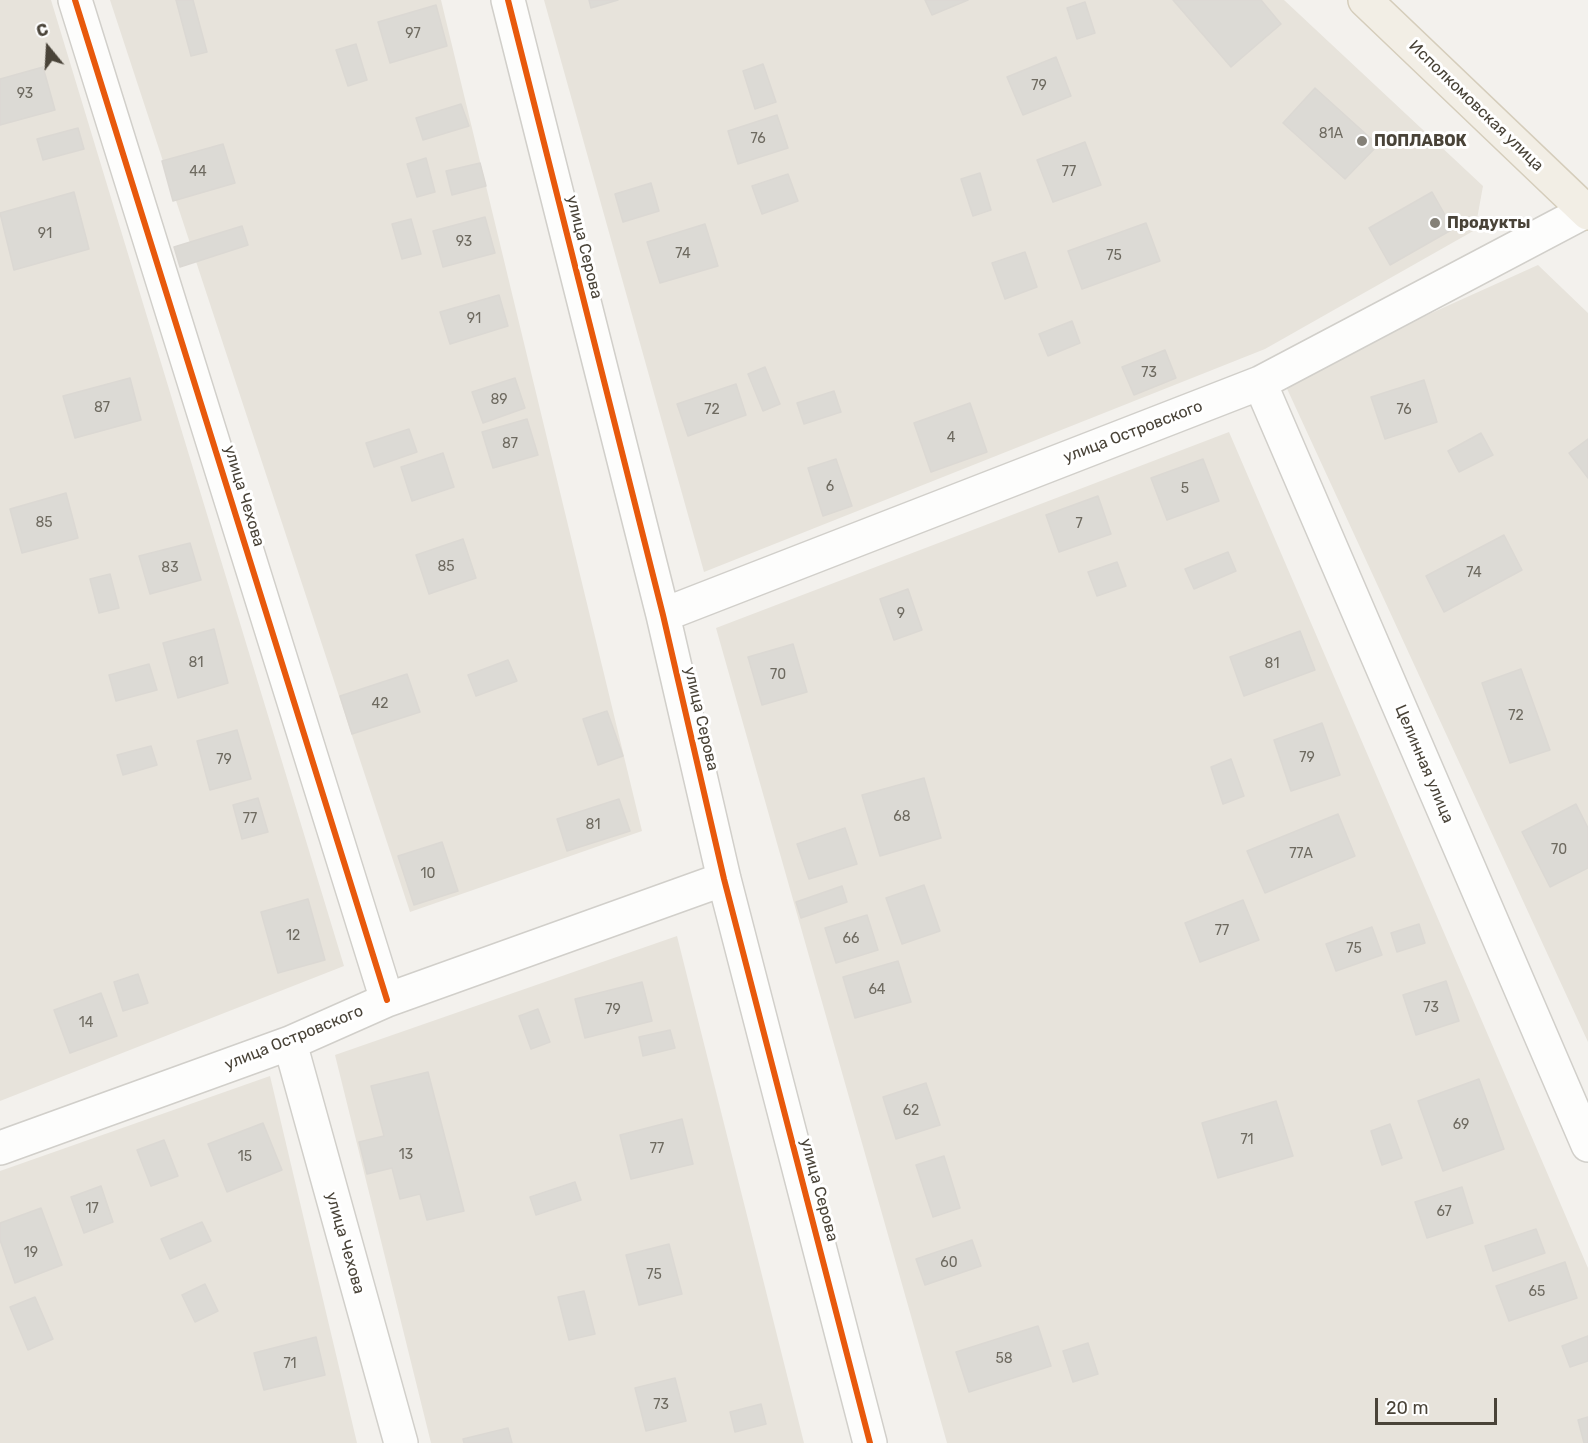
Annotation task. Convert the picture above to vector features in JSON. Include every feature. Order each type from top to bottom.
[{"type":"main road","name":"Исполкомовская улица","points":[[1365,0],[1587,212]]},
{"type":"street","name":"улица Чехова","points":[[75,0],[387,1000]]},
{"type":"street","name":"улица Серова","points":[[508,0],[663,615],[724,879],[870,1443]]},
{"type":"street","name":"улица Островского","points":[[663,615],[1260,383],[1587,212]]},
{"type":"street","name":"Целинная улица","points":[[1260,383],[1588,1145]]},
{"type":"street","name":"улица Островского","points":[[0,1148],[290,1043],[387,1000],[724,879]]},
{"type":"street","name":"улица Чехова","points":[[290,1043],[401,1443]]},
{"type":"shaded area","points":[[0,0],[51,0],[344,966],[0,1101]]},
{"type":"shaded area","points":[[110,0],[441,0],[642,831],[410,912]]},
{"type":"shaded area","points":[[544,0],[1284,0],[1483,186],[1475,230],[1265,349],[704,572]]},
{"type":"shaded area","points":[[1538,265],[1588,313],[1588,1042],[1283,380]]},
{"type":"shaded area","points":[[1229,432],[1588,1268],[1588,1443],[947,1443],[716,628]]},
{"type":"shaded area","points":[[677,936],[804,1443],[431,1443],[335,1055]]},
{"type":"shaded area","points":[[270,1076],[357,1443],[0,1443],[0,1171]]},
{"type":"building","points":[[176,0],[193,0],[207,52],[191,56]]},
{"type":"building","points":[[589,0],[618,0],[591,8]]},
{"type":"building","points":[[925,0],[968,0],[932,15]]},
{"type":"building","points":[[1173,0],[1261,0],[1281,24],[1231,67]]},
{"type":"building","points":[[1085,2],[1095,33],[1077,39],[1067,8]]},
{"type":"building","points":[[436,5],[447,46],[390,63],[378,22]]},
{"type":"building","points":[[356,44],[367,80],[348,86],[336,50]]},
{"type":"building","points":[[1056,57],[1071,96],[1023,115],[1007,77]]},
{"type":"building","points":[[763,64],[776,102],[755,109],[743,71]]},
{"type":"building","points":[[43,67],[55,110],[0,125],[0,79]]},
{"type":"building","points":[[1315,88],[1378,145],[1345,179],[1283,123]]},
{"type":"building","points":[[461,104],[469,126],[423,140],[416,118]]},
{"type":"building","points":[[777,115],[788,148],[738,164],[728,131]]},
{"type":"building","points":[[78,128],[84,149],[43,160],[37,139]]},
{"type":"building","points":[[1085,142],[1101,185],[1053,202],[1037,160]]},
{"type":"building","points":[[223,144],[235,183],[173,201],[162,161]]},
{"type":"building","points":[[426,158],[435,192],[417,197],[407,164]]},
{"type":"building","points":[[480,163],[486,186],[452,195],[446,171]]},
{"type":"building","points":[[980,173],[991,210],[973,216],[961,179]]},
{"type":"building","points":[[788,174],[798,201],[762,214],[752,186]]},
{"type":"building","points":[[651,183],[659,211],[623,222],[615,194]]},
{"type":"building","points":[[74,192],[89,249],[14,270],[0,213]]},
{"type":"building","points":[[1432,192],[1453,229],[1390,265],[1369,228]]},
{"type":"building","points":[[485,217],[495,253],[443,267],[433,231]]},
{"type":"building","points":[[411,219],[421,254],[402,259],[392,224]]},
{"type":"building","points":[[1146,223],[1160,261],[1082,289],[1068,251]]},
{"type":"building","points":[[705,224],[718,266],[660,283],[647,242]]},
{"type":"building","points":[[242,226],[248,245],[180,267],[174,247]]},
{"type":"building","points":[[1025,252],[1037,287],[1005,299],[992,263]]},
{"type":"building","points":[[499,295],[508,326],[450,344],[440,312]]},
{"type":"building","points":[[1072,321],[1080,343],[1048,356],[1039,334]]},
{"type":"building","points":[[1165,350],[1176,378],[1134,395],[1122,367]]},
{"type":"building","points":[[765,367],[780,404],[763,411],[748,374]]},
{"type":"building","points":[[130,378],[141,420],[75,438],[63,396]]},
{"type":"building","points":[[515,378],[525,408],[483,423],[472,392]]},
{"type":"building","points":[[1424,380],[1437,422],[1385,439],[1371,397]]},
{"type":"building","points":[[736,384],[746,415],[688,436],[677,404]]},
{"type":"building","points":[[834,391],[841,412],[804,424],[797,403]]},
{"type":"building","points":[[970,403],[987,452],[931,472],[914,423]]},
{"type":"building","points":[[527,419],[538,455],[493,468],[482,432]]},
{"type":"building","points":[[409,429],[417,452],[374,467],[366,443]]},
{"type":"building","points":[[1481,433],[1493,455],[1459,472],[1448,451]]},
{"type":"building","points":[[1588,439],[1588,478],[1569,453]]},
{"type":"building","points":[[443,453],[454,487],[412,501],[401,467]]},
{"type":"building","points":[[836,459],[852,506],[823,516],[808,468]]},
{"type":"building","points":[[1203,459],[1219,501],[1167,520],[1151,478]]},
{"type":"building","points":[[66,493],[78,538],[22,553],[10,509]]},
{"type":"building","points":[[1098,496],[1111,534],[1059,552],[1046,515]]},
{"type":"building","points":[[1504,535],[1522,570],[1444,612],[1426,576]]},
{"type":"building","points":[[463,539],[476,578],[429,594],[416,555]]},
{"type":"building","points":[[190,543],[201,580],[150,594],[139,556]]},
{"type":"building","points":[[1228,552],[1236,571],[1194,589],[1185,569]]},
{"type":"building","points":[[1117,562],[1126,586],[1097,596],[1088,572]]},
{"type":"building","points":[[110,574],[119,608],[99,613],[90,579]]},
{"type":"building","points":[[908,589],[922,630],[894,640],[880,599]]},
{"type":"building","points":[[214,629],[228,683],[178,698],[163,643]]},
{"type":"building","points":[[1300,631],[1315,670],[1244,696],[1230,657]]},
{"type":"building","points":[[793,644],[807,692],[762,705],[748,657]]},
{"type":"building","points":[[508,660],[517,681],[476,696],[468,675]]},
{"type":"building","points":[[149,664],[157,690],[116,701],[109,675]]},
{"type":"building","points":[[1521,669],[1550,750],[1510,763],[1482,683]]},
{"type":"building","points":[[407,674],[420,712],[352,734],[340,696]]},
{"type":"building","points":[[607,711],[623,756],[598,765],[583,719]]},
{"type":"building","points":[[1322,723],[1340,775],[1291,791],[1274,740]]},
{"type":"building","points":[[237,730],[251,779],[210,790],[197,741]]},
{"type":"building","points":[[151,746],[157,765],[123,775],[117,755]]},
{"type":"building","points":[[1231,759],[1244,796],[1223,804],[1211,767]]},
{"type":"building","points":[[924,778],[941,838],[880,856],[862,795]]},
{"type":"building","points":[[258,798],[268,832],[242,839],[233,805]]},
{"type":"building","points":[[619,799],[630,831],[567,851],[557,819]]},
{"type":"building","points":[[1576,804],[1588,828],[1588,868],[1550,887],[1522,832]]},
{"type":"building","points":[[1338,814],[1355,856],[1265,893],[1247,851]]},
{"type":"building","points":[[845,828],[857,864],[809,879],[797,844]]},
{"type":"building","points":[[442,842],[458,891],[414,905],[398,856]]},
{"type":"building","points":[[924,885],[940,931],[902,944],[886,898]]},
{"type":"building","points":[[842,886],[847,902],[801,918],[796,902]]},
{"type":"building","points":[[308,899],[325,960],[278,973],[261,912]]},
{"type":"building","points":[[1243,900],[1259,940],[1200,962],[1185,923]]},
{"type":"building","points":[[867,915],[878,950],[836,963],[825,928]]},
{"type":"building","points":[[1419,924],[1425,943],[1397,952],[1391,933]]},
{"type":"building","points":[[1372,927],[1382,955],[1336,971],[1326,944]]},
{"type":"building","points":[[898,961],[911,1002],[855,1018],[843,977]]},
{"type":"building","points":[[138,974],[148,1003],[123,1011],[114,982]]},
{"type":"building","points":[[1446,981],[1459,1021],[1416,1035],[1403,995]]},
{"type":"building","points":[[642,982],[652,1021],[585,1038],[575,999]]},
{"type":"building","points":[[101,993],[117,1036],[70,1053],[54,1010]]},
{"type":"building","points":[[538,1009],[550,1042],[531,1049],[519,1016]]},
{"type":"building","points":[[670,1030],[675,1048],[643,1056],[639,1037]]},
{"type":"building","points":[[428,1072],[464,1211],[427,1220],[420,1194],[400,1199],[392,1168],[367,1174],[359,1142],[384,1136],[371,1086]]},
{"type":"building","points":[[1479,1079],[1504,1149],[1443,1171],[1418,1101]]},
{"type":"building","points":[[926,1083],[940,1125],[896,1139],[883,1097]]},
{"type":"building","points":[[1276,1101],[1293,1156],[1218,1178],[1202,1123]]},
{"type":"building","points":[[682,1119],[693,1164],[631,1179],[620,1135]]},
{"type":"building","points":[[263,1123],[282,1170],[227,1192],[208,1144]]},
{"type":"building","points":[[1390,1124],[1402,1158],[1382,1165],[1371,1131]]},
{"type":"building","points":[[164,1140],[178,1176],[151,1186],[137,1150]]},
{"type":"building","points":[[944,1156],[960,1208],[933,1217],[916,1165]]},
{"type":"building","points":[[575,1182],[581,1200],[536,1215],[530,1197]]},
{"type":"building","points":[[101,1186],[113,1222],[84,1233],[71,1197]]},
{"type":"building","points":[[1462,1187],[1473,1223],[1427,1238],[1415,1202]]},
{"type":"building","points":[[41,1208],[62,1265],[15,1283],[0,1240],[0,1223]]},
{"type":"building","points":[[202,1222],[211,1241],[170,1259],[161,1239]]},
{"type":"building","points":[[1536,1229],[1545,1253],[1493,1271],[1485,1246]]},
{"type":"building","points":[[972,1240],[981,1266],[925,1285],[916,1259]]},
{"type":"building","points":[[669,1244],[682,1294],[639,1305],[626,1255]]},
{"type":"building","points":[[1565,1262],[1577,1298],[1509,1321],[1496,1286]]},
{"type":"building","points":[[205,1284],[218,1311],[195,1322],[182,1295]]},
{"type":"building","points":[[584,1291],[595,1334],[569,1340],[558,1297]]},
{"type":"building","points":[[35,1297],[53,1339],[28,1350],[10,1307]]},
{"type":"building","points":[[1038,1326],[1051,1366],[969,1392],[956,1352]]},
{"type":"building","points":[[1588,1336],[1588,1361],[1570,1367],[1562,1346]]},
{"type":"building","points":[[316,1337],[325,1375],[264,1390],[254,1353]]},
{"type":"building","points":[[1088,1343],[1098,1374],[1073,1382],[1063,1351]]},
{"type":"building","points":[[675,1378],[686,1421],[646,1431],[635,1388]]},
{"type":"building","points":[[761,1404],[766,1424],[735,1432],[730,1412]]},
{"type":"building","points":[[1588,1417],[1588,1443],[1584,1443],[1578,1420]]},
{"type":"building","points":[[508,1428],[512,1443],[464,1443],[463,1439]]},
{"type":"cycle path","points":[[75,0],[387,1000]]},
{"type":"cycle path","points":[[508,0],[663,615],[724,879],[870,1443]]},
{"type":"place","name":"ПОПЛАВОК","points":[[1362,141]]},
{"type":"place","name":"Продукты","points":[[1435,223]]}]
